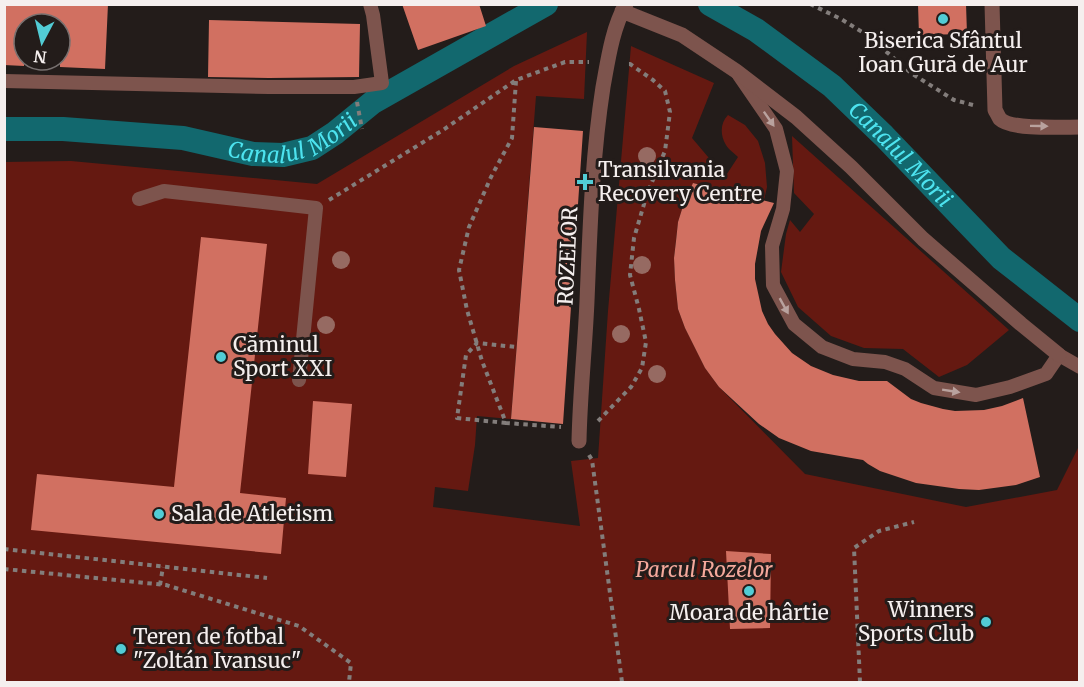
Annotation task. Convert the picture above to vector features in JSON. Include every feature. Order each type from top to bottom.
[{"type":"street","points":[[992,4],[998,114],[1010,124],[1080,127]]},
{"type":"street","points":[[624,8],[682,35],[736,71],[796,117],[851,167],[923,239],[1059,355]]},
{"type":"street","name":"ROZELOR","points":[[579,441],[593,171],[598,120],[607,62],[624,8]]},
{"type":"lane","points":[[4,81],[269,87],[354,87],[382,83],[370,4]]},
{"type":"lane","points":[[736,71],[776,129],[787,171],[783,209],[772,246],[773,285],[794,324],[822,348],[853,359],[885,362],[905,369],[934,388],[976,395],[1010,387],[1046,374],[1059,355],[1080,368]]},
{"type":"lane","points":[[139,199],[164,191],[316,208],[299,380]]},
{"type":"path","points":[[810,4],[867,35],[911,73],[954,100],[998,114]]},
{"type":"path","points":[[316,208],[443,130],[516,80],[565,62],[630,64],[665,91],[670,112],[665,151],[647,195],[634,238],[630,275],[646,342],[642,368],[631,387],[579,441],[592,460],[622,682]]},
{"type":"path","points":[[506,423],[482,361],[467,310],[459,270],[469,227],[491,177],[512,138],[516,80]]},
{"type":"path","points":[[361,122],[362,129]]},
{"type":"path","points":[[477,343],[516,347]]},
{"type":"path","points":[[477,343],[466,355],[457,418],[564,427],[579,421]]},
{"type":"path","points":[[860,682],[854,548],[879,531],[914,522]]},
{"type":"path","points":[[4,549],[267,578]]},
{"type":"path","points":[[160,585],[163,567]]},
{"type":"path","points":[[4,569],[166,585],[298,626],[351,663],[349,682]]},
{"type":"green space","name":"Parcul Rozelor","points":[[587,32],[584,99],[536,96],[511,419],[477,416],[468,491],[435,487],[433,507],[580,526],[571,461],[598,458],[631,46],[714,83],[692,138],[725,177],[738,157],[727,147],[723,137],[722,125],[725,118],[728,115],[745,125],[758,141],[765,163],[767,187],[764,200],[694,183],[683,206],[678,222],[674,258],[678,309],[705,368],[719,387],[805,474],[966,507],[1057,490],[1079,446],[1079,682],[5,682],[4,162],[71,161],[317,184],[514,66]]},
{"type":"green space","points":[[792,136],[1009,330],[967,365],[939,377],[903,349],[864,348],[831,336],[798,307],[781,272],[786,234],[790,220],[800,232],[814,214],[794,193]]},
{"type":"building","points":[[4,4],[108,4],[105,69],[72,68],[72,12],[12,12],[12,65],[4,65]]},
{"type":"building","points":[[402,4],[479,4],[486,26],[418,50]]},
{"type":"building","name":"Biserica Sfântul Ioan Gură de Aur","points":[[918,4],[966,4],[967,34],[919,35]]},
{"type":"building","points":[[209,20],[360,24],[359,77],[208,77]]},
{"type":"building","points":[[534,127],[583,131],[563,424],[511,419]]},
{"type":"building","points":[[693,183],[774,203],[761,231],[755,264],[755,279],[762,311],[768,324],[792,353],[811,366],[833,375],[859,381],[887,381],[911,399],[943,409],[984,410],[1023,398],[1040,477],[1016,485],[979,490],[916,483],[880,471],[863,460],[811,451],[779,438],[759,424],[719,387],[705,368],[678,309],[674,258],[678,222]]},
{"type":"building","points":[[201,237],[267,244],[240,493],[286,498],[281,554],[31,530],[37,474],[174,487]]},
{"type":"building","points":[[313,401],[352,404],[346,477],[308,474]]},
{"type":"building","name":"Moara de hârtie","points":[[726,551],[771,554],[770,628],[730,629]]},
{"type":"waterway","name":"Canalul Morii","points":[[4,129],[63,129],[183,138],[253,154],[283,155],[312,148],[335,133],[373,102],[546,4]]},
{"type":"waterway","name":"Canalul Morii","points":[[710,4],[756,30],[832,86],[884,136],[1001,258],[1080,320]]},
{"type":"place","name":"Biserica Sfântul Ioan Gură de Aur","points":[[943,19]]},
{"type":"place","name":"Transilvania Recovery Centre","points":[[585,182]]},
{"type":"place","name":"Căminul Sport XXI","points":[[221,357]]},
{"type":"place","name":"Sala de Atletism","points":[[159,514]]},
{"type":"place","name":"Moara de hârtie","points":[[749,591]]},
{"type":"place","name":"Winners Sports Club","points":[[986,622]]},
{"type":"place","name":"Teren de fotbal \"Zoltán Ivansuc\"","points":[[121,649]]}]
